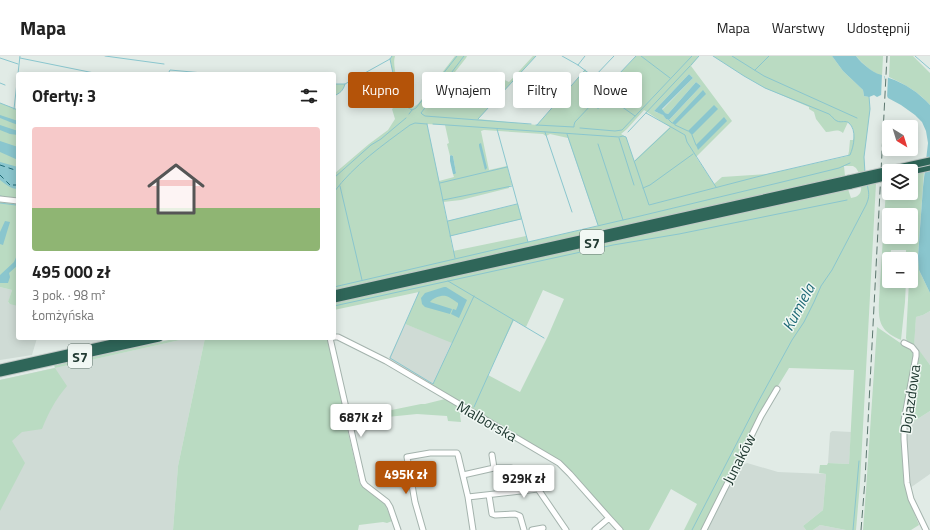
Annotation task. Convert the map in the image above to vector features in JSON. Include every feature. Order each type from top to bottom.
[{"type":"highway","name":"S7","points":[[336,299],[850,182],[930,161]]},
{"type":"highway","points":[[918,170],[930,167]]},
{"type":"highway","name":"S7","points":[[336,294],[850,182],[882,177]]},
{"type":"highway","name":"S7","points":[[0,366],[11,365],[126,340]]},
{"type":"highway","name":"S7","points":[[0,373],[150,340]]},
{"type":"street","points":[[0,199],[16,201]]},
{"type":"street","name":"Malborska","points":[[336,337],[386,361],[559,463],[620,530]]},
{"type":"street","points":[[331,340],[363,482],[387,502],[398,530]]},
{"type":"street","name":"Dojazdowa","points":[[904,343],[912,347],[916,352],[904,421],[906,476],[912,499],[926,530]]},
{"type":"street","name":"Junaków","points":[[704,530],[740,461],[761,416],[777,389]]},
{"type":"street","points":[[423,530],[415,502],[407,457],[457,453],[468,497],[473,530]]},
{"type":"street","points":[[492,455],[494,468]]},
{"type":"street","points":[[463,475],[494,468],[511,468]]},
{"type":"street","points":[[468,497],[538,489],[566,530]]},
{"type":"street","points":[[490,495],[492,514],[515,514],[520,516],[524,530]]},
{"type":"street","points":[[595,530],[609,518]]},
{"type":"street","points":[[532,530],[543,528]]},
{"type":"shaded area","points":[[0,287],[12,290],[8,303],[16,305],[16,340],[36,340],[32,355],[0,360]]},
{"type":"shaded area","points":[[930,311],[930,365],[914,344],[916,317]]},
{"type":"shaded area","points":[[405,324],[452,342],[431,387],[388,360]]},
{"type":"shaded area","points":[[180,340],[205,340],[178,466],[173,530],[0,530],[0,380]]},
{"type":"shaded area","points":[[930,411],[930,474],[910,488],[905,427]]},
{"type":"shaded area","points":[[832,431],[851,432],[849,464],[828,463],[830,433]]},
{"type":"shaded area","points":[[747,463],[778,472],[826,474],[823,510],[803,526],[806,530],[707,530],[739,467]]},
{"type":"shaded area","points":[[820,525],[846,530],[813,530]]},
{"type":"green space","points":[[392,56],[395,56],[396,72],[393,72],[390,59]]},
{"type":"green space","points":[[455,56],[467,56],[455,72],[443,72]]},
{"type":"green space","points":[[533,56],[536,56],[521,72],[518,72]]},
{"type":"green space","points":[[636,56],[699,56],[691,66],[732,121],[696,157],[714,184],[722,177],[768,174],[848,156],[850,140],[853,140],[854,130],[848,122],[843,133],[837,130],[826,132],[816,119],[814,112],[809,109],[809,107],[765,88],[713,56],[832,56],[843,71],[863,90],[864,96],[869,97],[870,109],[864,157],[865,172],[859,173],[853,166],[844,166],[845,176],[336,290],[336,172],[388,130],[395,119],[392,109],[393,108],[414,108],[422,99],[422,108],[488,108],[478,119],[537,125],[552,108],[571,108],[571,86],[579,77],[579,108],[642,108],[642,72],[621,72]],"holes":[[[689,74],[693,78],[662,110],[664,113],[668,114],[696,82],[701,86],[669,120],[662,114],[654,111]],[[644,110],[670,127],[634,161],[626,137],[621,134]],[[427,124],[445,125],[449,143],[447,144],[450,156],[453,156],[456,173],[453,174],[454,177],[439,181]],[[481,131],[543,134],[546,136],[550,134],[568,138],[598,226],[528,242],[526,236],[453,251],[450,236],[522,219],[518,204],[447,221],[443,202],[461,200],[509,188],[509,186],[512,185],[507,166],[489,170]]]},
{"type":"green space","points":[[856,56],[883,56],[882,76],[868,68]]},
{"type":"green space","points":[[890,56],[913,56],[930,73],[930,105],[911,89],[889,77]]},
{"type":"green space","points":[[513,78],[513,81],[505,90],[505,80],[509,82]]},
{"type":"green space","points":[[336,84],[345,84],[341,92],[336,95]]},
{"type":"green space","points":[[0,103],[16,109],[16,306],[8,302],[12,290],[0,287]]},
{"type":"green space","points":[[924,172],[918,256],[918,252],[906,252],[906,250],[891,250],[891,252],[882,252],[883,244],[918,244],[918,208],[885,208],[885,200],[918,200],[918,174]]},
{"type":"green space","points":[[876,183],[860,483],[856,530],[846,530],[820,525],[813,530],[806,530],[803,526],[823,510],[826,474],[819,473],[820,465],[827,465],[828,463],[849,464],[854,370],[789,368],[776,387],[701,530],[684,530],[697,504],[671,489],[649,530],[623,530],[571,473],[431,387],[452,343],[405,324],[419,292],[336,310],[336,303],[848,189],[851,198],[853,198],[858,196],[861,186]],"holes":[[[543,290],[564,299],[548,336],[520,392],[488,375],[514,320],[526,327]]]},
{"type":"green space","points":[[918,256],[919,270],[930,293],[930,311],[916,317],[914,347],[907,342],[909,288],[918,288]]},
{"type":"green space","points":[[882,257],[882,288],[906,288],[901,340],[894,337],[882,325],[879,315]]},
{"type":"green space","points":[[877,327],[915,353],[902,424],[901,441],[904,479],[909,500],[919,525],[911,530],[863,530]]},
{"type":"green space","points":[[169,340],[180,340],[55,368],[54,365]]},
{"type":"green space","points":[[205,340],[327,340],[360,484],[384,502],[392,521],[387,523],[383,522],[359,525],[358,530],[173,530],[178,466]]},
{"type":"green space","points":[[919,350],[930,365],[930,411],[905,427],[907,411]]},
{"type":"green space","points":[[55,368],[67,386],[53,406],[42,429],[22,432],[12,441],[25,463],[0,511],[0,380]]},
{"type":"green space","points":[[445,399],[463,409],[460,415],[461,422],[448,421],[447,416],[417,414],[387,417],[387,422],[375,418],[377,413]]},
{"type":"water","points":[[832,56],[856,56],[873,71],[906,86],[916,92],[930,105],[930,293],[919,270],[918,256],[928,143],[926,131],[922,122],[915,115],[887,96],[864,96],[863,90],[843,71]]},
{"type":"water","points":[[689,74],[693,78],[662,109],[665,113],[668,114],[696,82],[701,86],[669,120],[663,115],[654,111]]},
{"type":"water","points":[[703,90],[706,94],[675,125],[672,123]]},
{"type":"water","points":[[714,105],[718,109],[692,135],[688,131]]},
{"type":"water","points":[[0,115],[16,120],[16,124],[0,118]]},
{"type":"water","points":[[724,117],[727,121],[698,150],[696,145]]},
{"type":"water","points":[[0,125],[16,130],[16,135],[10,134],[0,130]]},
{"type":"water","points":[[0,141],[16,146],[16,159],[0,152]]},
{"type":"water","points":[[481,143],[487,168],[485,170],[479,146]]},
{"type":"water","points":[[451,155],[453,156],[455,174],[453,174],[450,161]]},
{"type":"water","points":[[0,162],[16,166],[16,189],[6,185],[0,180]]},
{"type":"water","points":[[5,221],[10,222],[3,245],[0,244],[0,232]]},
{"type":"water","points":[[16,258],[16,267],[9,273],[10,277],[8,283],[0,283],[0,275],[14,262]]},
{"type":"water","points":[[444,287],[467,300],[459,318],[451,314],[453,309],[456,310],[458,303],[448,297],[440,296],[430,302],[452,309],[450,314],[425,307],[422,304],[421,298],[425,293]]},
{"type":"pier","points":[[882,74],[884,74],[885,81],[885,74],[888,75],[887,99],[884,98],[884,96],[881,98]]},
{"type":"waterway","points":[[18,72],[20,56]]},
{"type":"waterway","points":[[105,56],[164,64]]},
{"type":"waterway","points":[[345,84],[390,59],[392,56]]},
{"type":"waterway","points":[[390,59],[395,82],[401,99],[405,105],[412,110],[416,108],[457,56]]},
{"type":"waterway","points":[[464,56],[421,113],[425,116],[531,124]]},
{"type":"waterway","points":[[478,119],[536,56]]},
{"type":"waterway","points":[[562,56],[587,72]]},
{"type":"waterway","points":[[578,65],[585,56]]},
{"type":"waterway","points":[[599,72],[614,56]]},
{"type":"waterway","points":[[621,72],[636,56]]},
{"type":"waterway","points":[[641,56],[670,78]]},
{"type":"waterway","points":[[580,128],[615,131],[622,130],[692,56]]},
{"type":"waterway","points":[[691,65],[699,56]]},
{"type":"waterway","points":[[433,124],[626,137],[649,205],[768,174],[850,155],[854,143],[854,134],[852,126],[849,123],[837,121],[829,114],[765,88],[713,56]]},
{"type":"waterway","points":[[732,56],[764,76],[857,118]]},
{"type":"waterway","points":[[755,70],[769,56]]},
{"type":"waterway","points":[[915,56],[930,69]]},
{"type":"waterway","points":[[0,58],[18,64]]},
{"type":"waterway","points":[[20,58],[89,72]]},
{"type":"waterway","points":[[628,132],[690,66]]},
{"type":"waterway","points":[[169,72],[170,70],[192,72]]},
{"type":"waterway","points":[[537,125],[585,70]]},
{"type":"waterway","points":[[0,83],[5,85]]},
{"type":"waterway","points":[[336,84],[345,84],[341,92],[336,95]]},
{"type":"waterway","points":[[14,109],[16,91]]},
{"type":"waterway","name":"Kumiela","points":[[865,173],[864,157],[870,109],[869,96]]},
{"type":"waterway","points":[[0,103],[16,109]]},
{"type":"waterway","points":[[536,125],[574,127],[575,122],[588,108]]},
{"type":"waterway","points":[[624,108],[635,116]]},
{"type":"waterway","points":[[409,114],[412,110]]},
{"type":"waterway","points":[[646,113],[685,135],[687,142],[716,187]]},
{"type":"waterway","points":[[336,176],[371,145],[381,139],[406,118]]},
{"type":"waterway","points":[[669,120],[672,123]]},
{"type":"waterway","points":[[336,190],[360,164],[410,125],[415,123],[427,124]]},
{"type":"waterway","points":[[427,124],[455,258]]},
{"type":"waterway","points":[[675,125],[688,131]]},
{"type":"waterway","points":[[635,161],[670,128]]},
{"type":"waterway","points":[[497,129],[528,242]]},
{"type":"waterway","points":[[545,132],[572,212]]},
{"type":"waterway","points":[[567,134],[598,225]]},
{"type":"waterway","points":[[692,135],[696,145]]},
{"type":"waterway","points":[[619,138],[634,185]]},
{"type":"waterway","points":[[598,144],[623,220]]},
{"type":"waterway","points":[[643,188],[650,185],[693,154]]},
{"type":"waterway","points":[[336,287],[778,183],[839,168],[850,163]]},
{"type":"waterway","points":[[440,183],[507,167]]},
{"type":"waterway","name":"Kumiela","points":[[692,530],[757,404],[792,340],[804,322],[821,286],[832,270],[866,205],[869,194],[867,184]]},
{"type":"waterway","points":[[340,186],[362,280]]},
{"type":"waterway","points":[[443,200],[512,186]]},
{"type":"waterway","points":[[0,196],[9,198]]},
{"type":"waterway","points":[[336,306],[613,245],[679,234],[847,200]]},
{"type":"waterway","points":[[0,203],[16,205]]},
{"type":"waterway","points":[[448,221],[517,204]]},
{"type":"waterway","points":[[450,236],[521,219]]},
{"type":"waterway","points":[[448,281],[544,338]]},
{"type":"waterway","points":[[419,292],[390,358],[433,384],[474,296]]},
{"type":"waterway","points":[[474,407],[513,320]]},
{"type":"waterway","points":[[853,530],[859,461]]},
{"type":"ferry route","points":[[0,165],[16,170]]},
{"type":"ferry route","points":[[0,175],[11,186]]},
{"type":"railway","points":[[861,530],[865,480],[887,56]]}]
